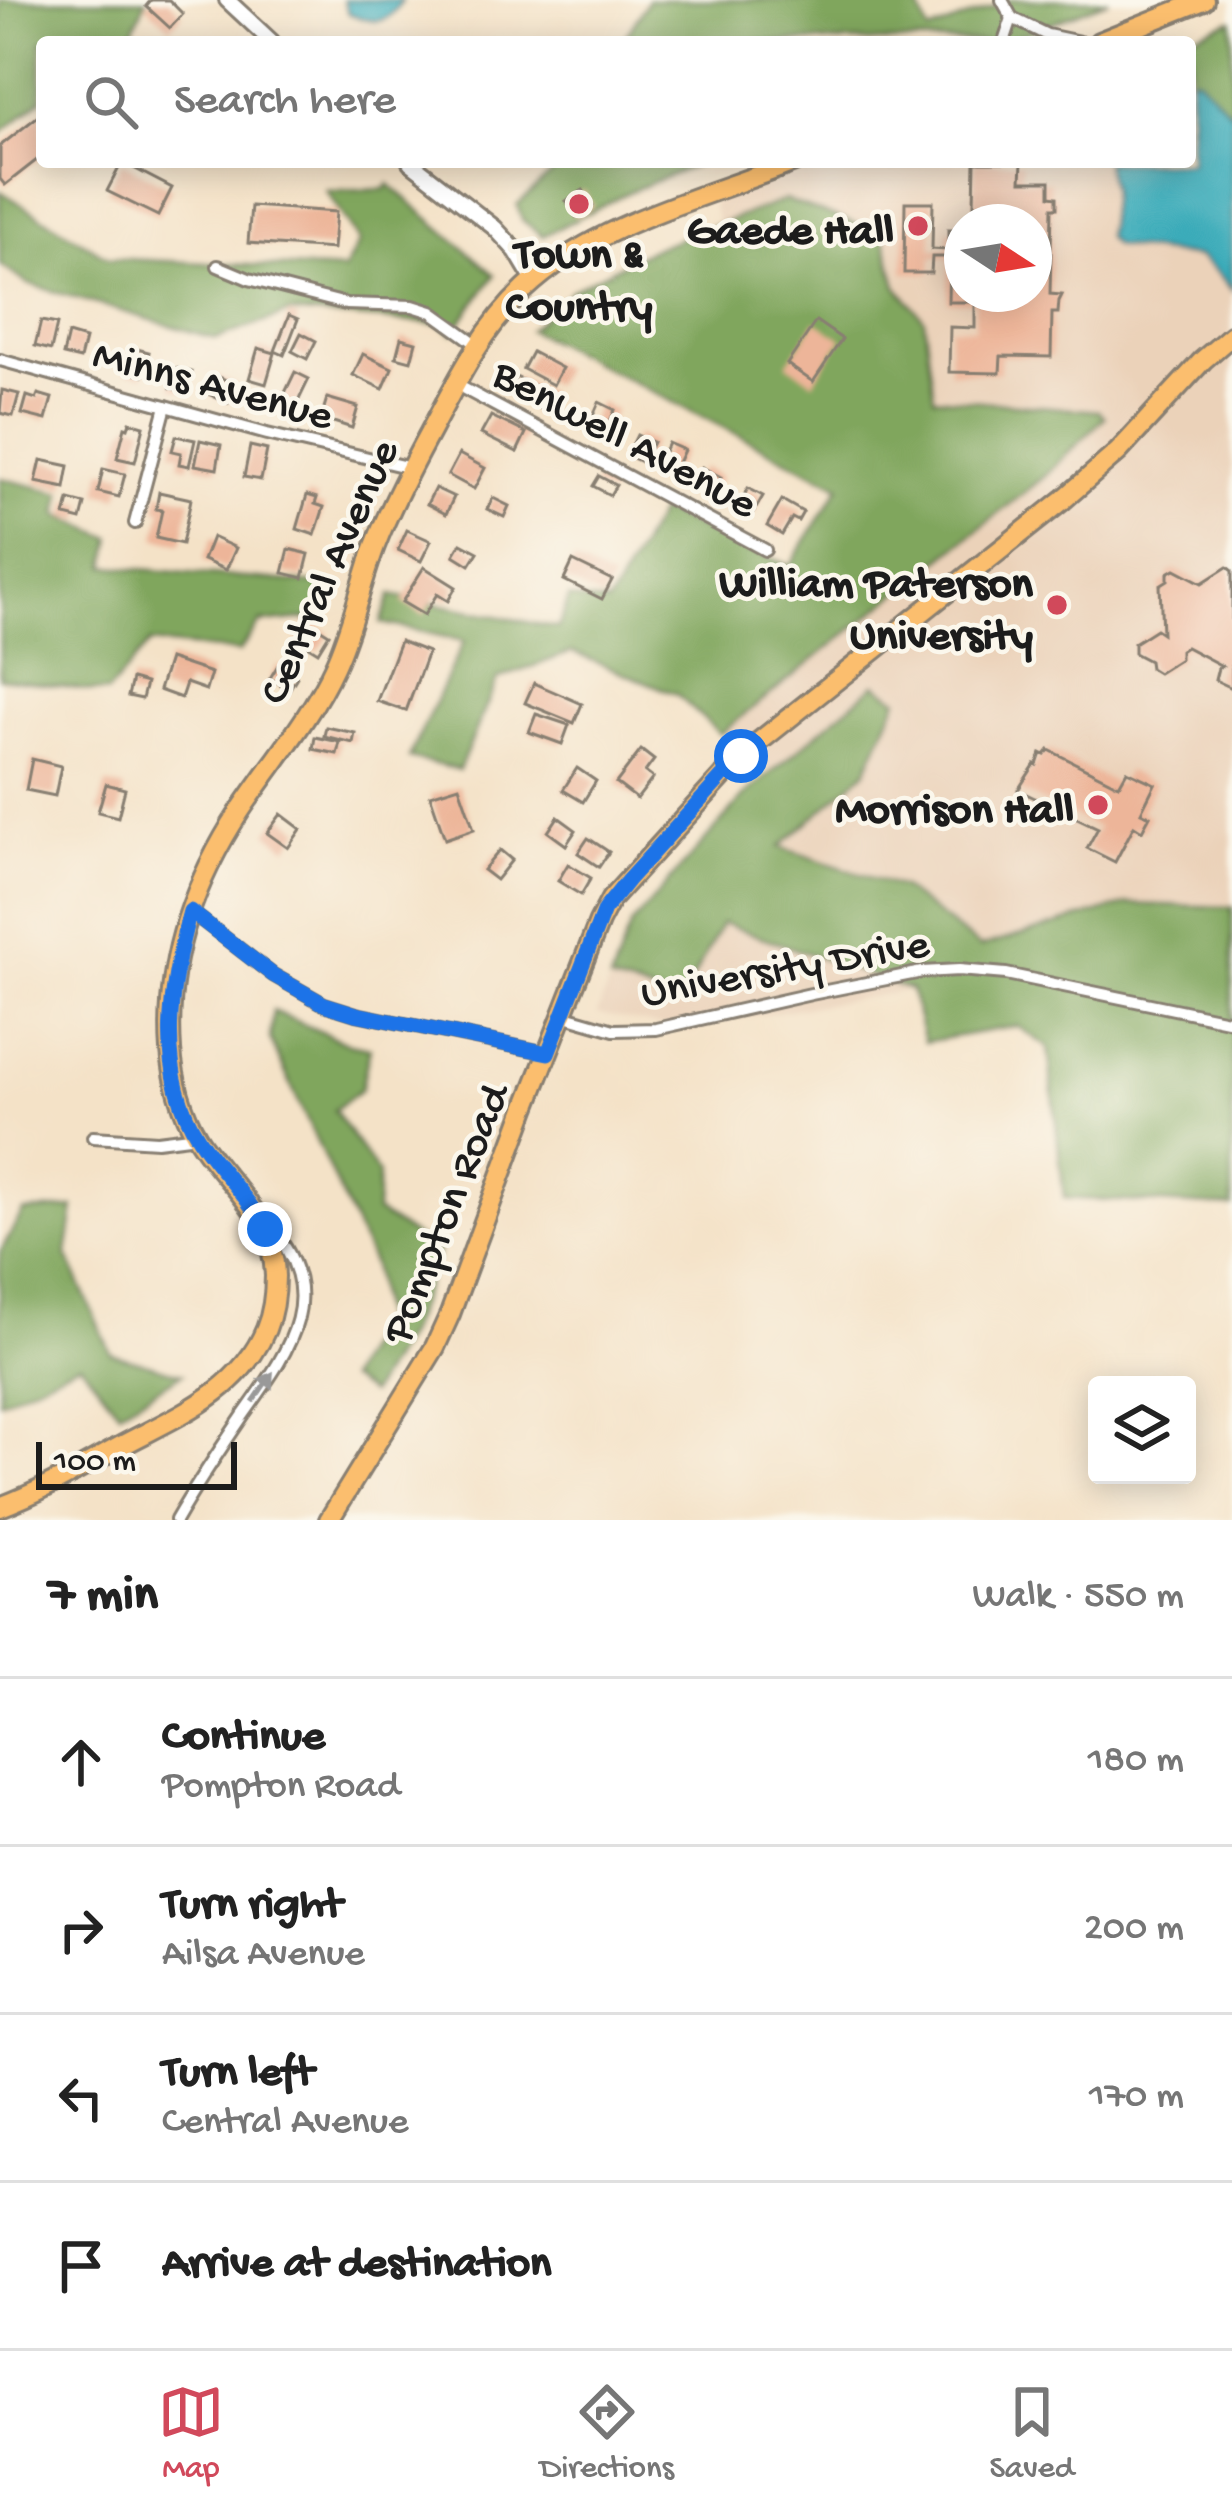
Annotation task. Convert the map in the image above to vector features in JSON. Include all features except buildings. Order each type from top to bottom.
[{"type":"main road","points":[[1115,36],[1204,0]]},
{"type":"main road","name":"Central Avenue","points":[[0,1507],[47,1488],[192,1409],[233,1379],[258,1346],[272,1310],[272,1246],[258,1216],[197,1136],[178,1090],[171,1046],[176,959],[198,886],[217,848],[332,673],[376,543],[455,384],[495,321],[534,281],[579,249],[779,168]]},
{"type":"main road","name":"Pompton Road","points":[[329,1520],[451,1314],[604,910],[741,756],[1063,500],[1118,452],[1232,335]]},
{"type":"street","points":[[227,0],[266,36]]},
{"type":"street","points":[[1003,0],[1012,18],[1052,36]]},
{"type":"street","points":[[1006,36],[1012,18]]},
{"type":"street","points":[[418,168],[495,228],[534,281]]},
{"type":"street","points":[[218,266],[249,279],[346,304],[413,306],[432,312],[478,346]]},
{"type":"street","name":"Minns Avenue","points":[[0,360],[267,434],[411,468]]},
{"type":"street","name":"Benwell Avenue","points":[[455,384],[765,550]]},
{"type":"street","points":[[136,523],[166,406]]},
{"type":"street","points":[[190,911],[273,975],[324,1004],[548,1053]]},
{"type":"street","name":"University Drive","points":[[562,1015],[614,1030],[656,1029],[922,972],[959,970],[1006,974],[1232,1021]]},
{"type":"street","points":[[93,1137],[157,1141],[197,1136]]},
{"type":"street","points":[[176,1520],[268,1382],[289,1345],[298,1315],[300,1281],[292,1255],[258,1216]]},
{"type":"shaded area","name":"William Paterson University","points":[[1196,83],[1232,114],[1232,1037],[911,990],[711,1023],[692,1032],[597,1014],[631,925],[745,795],[771,773],[722,733],[1044,477],[1105,417],[1099,411],[934,398],[924,319],[897,286],[883,233],[785,200],[718,224],[712,203],[803,168],[1196,168]]},
{"type":"green space","points":[[0,0],[146,0],[131,36],[36,36],[36,104],[0,134]]},
{"type":"green space","points":[[648,0],[916,0],[929,32],[1012,0],[1109,0],[1019,36],[626,36]]},
{"type":"green space","points":[[1232,20],[1232,114],[1196,79],[1196,36],[1191,36]]},
{"type":"green space","points":[[557,168],[689,168],[633,190],[543,236],[522,220],[517,205]]},
{"type":"green space","points":[[389,184],[495,275],[453,333],[440,324],[290,313],[216,339],[28,284],[0,265],[0,191],[109,258],[344,270],[359,242],[326,191],[385,189]]},
{"type":"green space","points":[[785,200],[883,233],[897,286],[924,319],[934,397],[1099,411],[1105,417],[1044,477],[720,734],[676,694],[572,652],[498,679],[459,770],[409,758],[464,641],[381,623],[391,595],[558,628],[569,598],[608,604],[660,511],[790,566],[840,486],[529,330],[573,289],[656,247]]},
{"type":"green space","points":[[0,478],[62,493],[58,515],[112,538],[106,566],[331,585],[319,618],[260,623],[239,652],[150,643],[107,693],[0,678]]},
{"type":"green space","points":[[875,684],[898,699],[866,771],[780,847],[902,888],[980,947],[1128,904],[1232,907],[1232,1207],[1064,1198],[1048,1047],[1017,1026],[924,1042],[911,990],[722,923],[681,1001],[610,981],[631,925],[745,795]]},
{"type":"green space","points":[[273,1011],[349,1044],[370,1048],[361,1090],[334,1110],[378,1174],[376,1212],[439,1251],[408,1332],[370,1394],[347,1379],[381,1318],[373,1265],[270,1039]]},
{"type":"green space","points":[[74,1208],[67,1255],[111,1353],[182,1374],[119,1411],[80,1363],[0,1401],[0,1252],[23,1212]]},
{"type":"water","points":[[343,0],[402,0],[391,15],[379,21],[348,13]]},
{"type":"water","points":[[1198,78],[1232,114],[1232,290],[1199,257],[1115,246],[1106,237],[1111,191],[1106,168],[1196,168]]},
{"type":"place","name":"Town & Country","points":[[579,204]]},
{"type":"place","name":"Gaede Hall","points":[[918,226]]},
{"type":"place","name":"William Paterson University","points":[[1057,605]]},
{"type":"place","name":"Morrison Hall","points":[[1098,805]]},
{"type":"route","points":[[265,1229],[255,1209],[197,1136],[178,1090],[171,1046],[172,1000],[176,959],[190,911],[273,975],[324,1004],[548,1053],[604,910],[741,756]]}]
